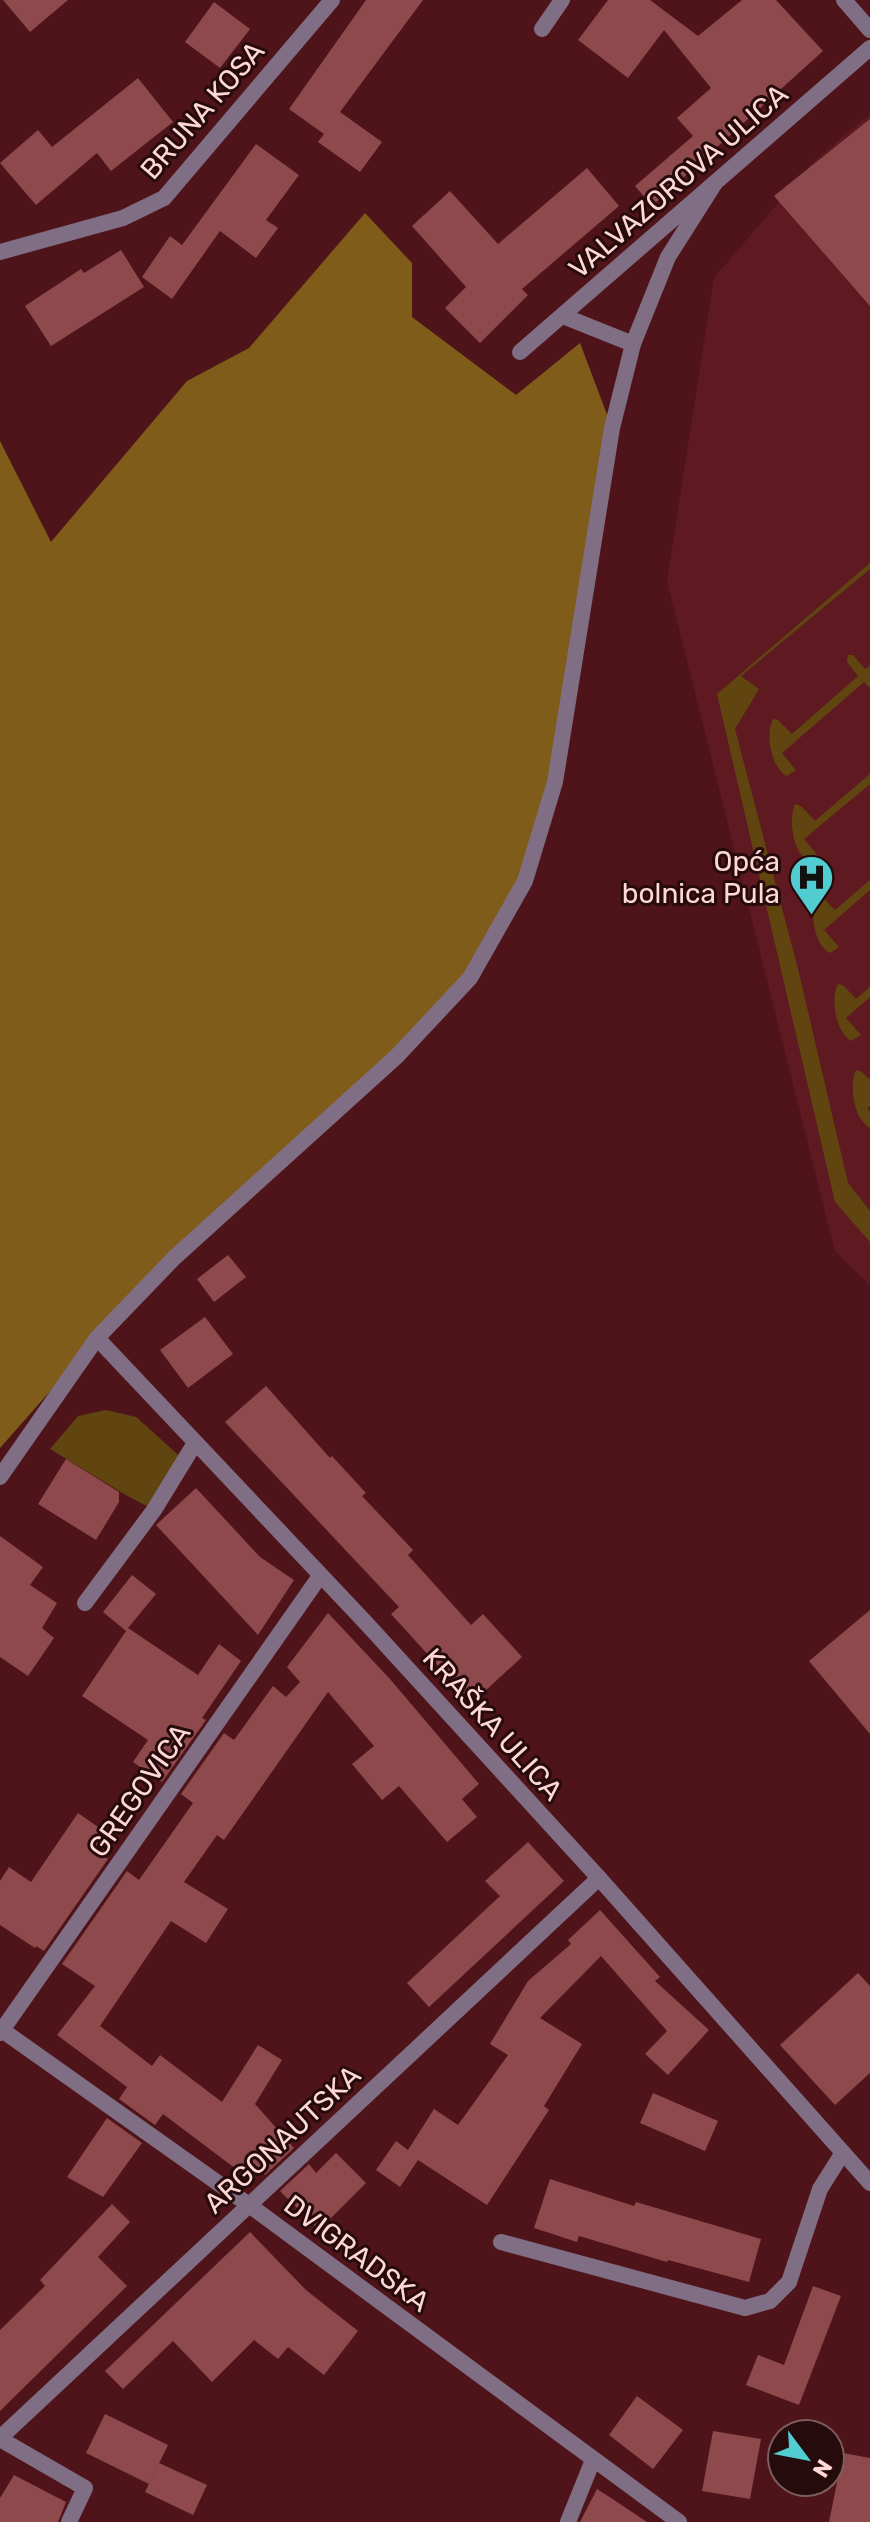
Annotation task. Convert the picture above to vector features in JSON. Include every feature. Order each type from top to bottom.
[{"type":"street","name":"BRUNA KOSA","points":[[0,252],[123,218],[164,198],[332,0]]},
{"type":"street","points":[[542,29],[562,0]]},
{"type":"street","points":[[844,0],[870,30]]},
{"type":"street","name":"VALVAZOROVA ULICA","points":[[520,352],[870,48]]},
{"type":"street","points":[[0,1477],[97,1338],[174,1258],[397,1056],[470,978],[525,881],[555,782],[612,428],[633,344],[668,257],[715,183]]},
{"type":"street","points":[[563,316],[633,344]]},
{"type":"street","name":"KRAŠKA ULICA","points":[[97,1338],[599,1878],[870,2183]]},
{"type":"street","points":[[85,1603],[154,1510],[195,1443]]},
{"type":"street","name":"GREGOVICA","points":[[1,2031],[320,1576]]},
{"type":"street","name":"ARGONAUTSKA","points":[[0,2439],[599,1878]]},
{"type":"street","name":"DVIGRADSKA","points":[[1,2031],[249,2205],[679,2522]]},
{"type":"street","points":[[501,2242],[745,2308],[770,2301],[789,2282],[820,2189],[842,2154]]},
{"type":"street","points":[[0,2439],[85,2488],[69,2522]]},
{"type":"street","points":[[568,2522],[593,2460]]},
{"type":"shaded area","name":"Opća bolnica Pula","points":[[870,114],[870,1285],[835,1251],[667,581],[714,278],[813,162]]},
{"type":"shaded area","points":[[365,213],[412,263],[412,317],[516,395],[580,343],[612,428],[580,637],[525,881],[470,978],[97,1338],[0,1448],[0,441],[51,542],[187,381],[249,348]]},
{"type":"shaded area","points":[[870,563],[870,569],[741,676],[759,689],[735,729],[799,973],[848,1183],[870,1211],[870,1242],[835,1202],[717,694]]},
{"type":"shaded area","points":[[848,655],[853,655],[865,669],[870,666],[870,688],[864,682],[782,753],[796,770],[787,776],[777,766],[771,750],[773,719],[792,734],[858,676],[847,662]]},
{"type":"shaded area","points":[[870,774],[870,784],[804,839],[818,856],[809,862],[799,851],[793,836],[795,804],[815,821]]},
{"type":"shaded area","points":[[870,880],[870,890],[824,930],[839,947],[830,953],[820,943],[814,927],[813,910],[817,896],[835,910]]},
{"type":"shaded area","points":[[838,984],[843,985],[856,999],[870,987],[870,997],[846,1018],[861,1035],[851,1041],[836,1015]]},
{"type":"shaded area","points":[[856,1070],[870,1080],[870,1106],[867,1108],[870,1128],[860,1117],[854,1102]]},
{"type":"shaded area","points":[[106,1410],[136,1417],[184,1460],[154,1510],[50,1449],[78,1416]]},
{"type":"building","points":[[3,0],[68,0],[30,32]]},
{"type":"building","points":[[366,0],[423,0],[340,112],[382,142],[360,172],[318,142],[324,134],[289,109]]},
{"type":"building","points":[[608,0],[650,0],[698,36],[742,0],[776,0],[823,51],[652,206],[635,186],[693,136],[677,118],[711,88],[664,30],[628,78],[578,40]]},
{"type":"building","points":[[214,2],[250,29],[220,68],[185,42]]},
{"type":"building","points":[[138,78],[173,122],[111,171],[97,153],[36,205],[0,163],[38,130],[52,147]]},
{"type":"building","points":[[870,119],[870,306],[774,196]]},
{"type":"building","points":[[256,144],[299,175],[266,220],[278,228],[256,258],[220,231],[172,299],[142,277],[170,236],[182,245]]},
{"type":"building","points":[[587,168],[619,206],[522,289],[528,295],[480,343],[445,308],[466,287],[412,226],[450,191],[498,244]]},
{"type":"building","points":[[121,250],[144,287],[51,346],[25,306],[81,269],[84,273]]},
{"type":"building","points":[[228,1255],[246,1277],[214,1302],[197,1279]]},
{"type":"building","points":[[205,1317],[233,1354],[188,1388],[160,1350]]},
{"type":"building","points":[[266,1386],[330,1458],[332,1456],[366,1493],[362,1496],[413,1550],[408,1555],[471,1625],[483,1614],[522,1657],[472,1703],[391,1614],[399,1607],[225,1422]]},
{"type":"building","points":[[66,1459],[119,1492],[119,1502],[96,1540],[38,1504]]},
{"type":"building","points":[[196,1488],[260,1557],[294,1580],[258,1635],[156,1525]]},
{"type":"building","points":[[0,1536],[43,1567],[30,1585],[57,1603],[42,1628],[54,1638],[28,1676],[0,1657]]},
{"type":"building","points":[[132,1575],[156,1594],[128,1628],[198,1675],[219,1644],[241,1661],[202,1718],[206,1720],[162,1782],[133,1762],[148,1740],[82,1696],[126,1631],[103,1612]]},
{"type":"building","points":[[870,1610],[870,1734],[809,1661]]},
{"type":"building","points":[[328,1613],[390,1679],[479,1784],[462,1799],[477,1817],[447,1842],[399,1786],[382,1800],[352,1764],[374,1746],[328,1692],[224,1840],[217,1835],[184,1882],[228,1909],[206,1943],[171,1921],[100,2026],[152,2066],[160,2055],[222,2102],[258,2045],[282,2060],[255,2104],[294,2148],[265,2175],[258,2168],[248,2178],[163,2114],[155,2125],[119,2099],[127,2087],[57,2035],[95,1986],[62,1964],[127,1871],[139,1880],[193,1803],[181,1794],[224,1733],[234,1740],[273,1686],[286,1697],[300,1682],[287,1667]]},
{"type":"building","points":[[78,1813],[111,1836],[100,1853],[108,1859],[44,1951],[0,1925],[0,1881],[9,1867],[31,1882]]},
{"type":"building","points":[[528,1842],[564,1881],[429,2007],[407,1983],[500,1896],[485,1881]]},
{"type":"building","points":[[600,1910],[660,1977],[655,1981],[709,2030],[668,2075],[645,2054],[667,2031],[601,1956],[540,2018],[582,2044],[544,2106],[549,2110],[487,2205],[418,2160],[400,2187],[376,2170],[396,2141],[408,2150],[434,2109],[458,2125],[508,2055],[490,2044],[528,1981],[571,1944],[568,1940]]},
{"type":"building","points":[[858,1973],[870,1986],[870,2073],[835,2105],[780,2045]]},
{"type":"building","points":[[653,2093],[718,2121],[705,2151],[640,2123]]},
{"type":"building","points":[[107,2118],[142,2143],[103,2197],[67,2177]]},
{"type":"building","points":[[336,2153],[366,2183],[319,2230],[280,2191],[309,2164],[316,2173]]},
{"type":"building","points":[[550,2179],[634,2206],[636,2202],[761,2239],[749,2282],[579,2236],[577,2242],[534,2228]]},
{"type":"building","points":[[112,2204],[130,2222],[98,2257],[127,2286],[0,2411],[0,2330],[45,2286],[40,2280]]},
{"type":"building","points":[[250,2232],[306,2290],[358,2331],[324,2375],[288,2347],[278,2359],[254,2340],[212,2382],[173,2341],[123,2389],[105,2371]]},
{"type":"building","points":[[813,2286],[841,2296],[799,2405],[746,2385],[758,2355],[784,2365]]},
{"type":"building","points":[[637,2396],[683,2430],[653,2469],[609,2435]]},
{"type":"building","points":[[105,2414],[168,2445],[149,2484],[86,2453]]},
{"type":"building","points":[[713,2431],[761,2439],[750,2499],[702,2491]]},
{"type":"building","points":[[846,2454],[870,2458],[870,2522],[829,2522],[834,2498],[846,2498]]},
{"type":"building","points":[[159,2463],[207,2485],[193,2515],[145,2492]]},
{"type":"building","points":[[14,2475],[66,2502],[58,2522],[0,2522],[0,2498]]},
{"type":"building","points":[[597,2489],[614,2500],[647,2522],[580,2522]]},
{"type":"place","name":"Opća bolnica Pula","points":[[811,916]]}]
